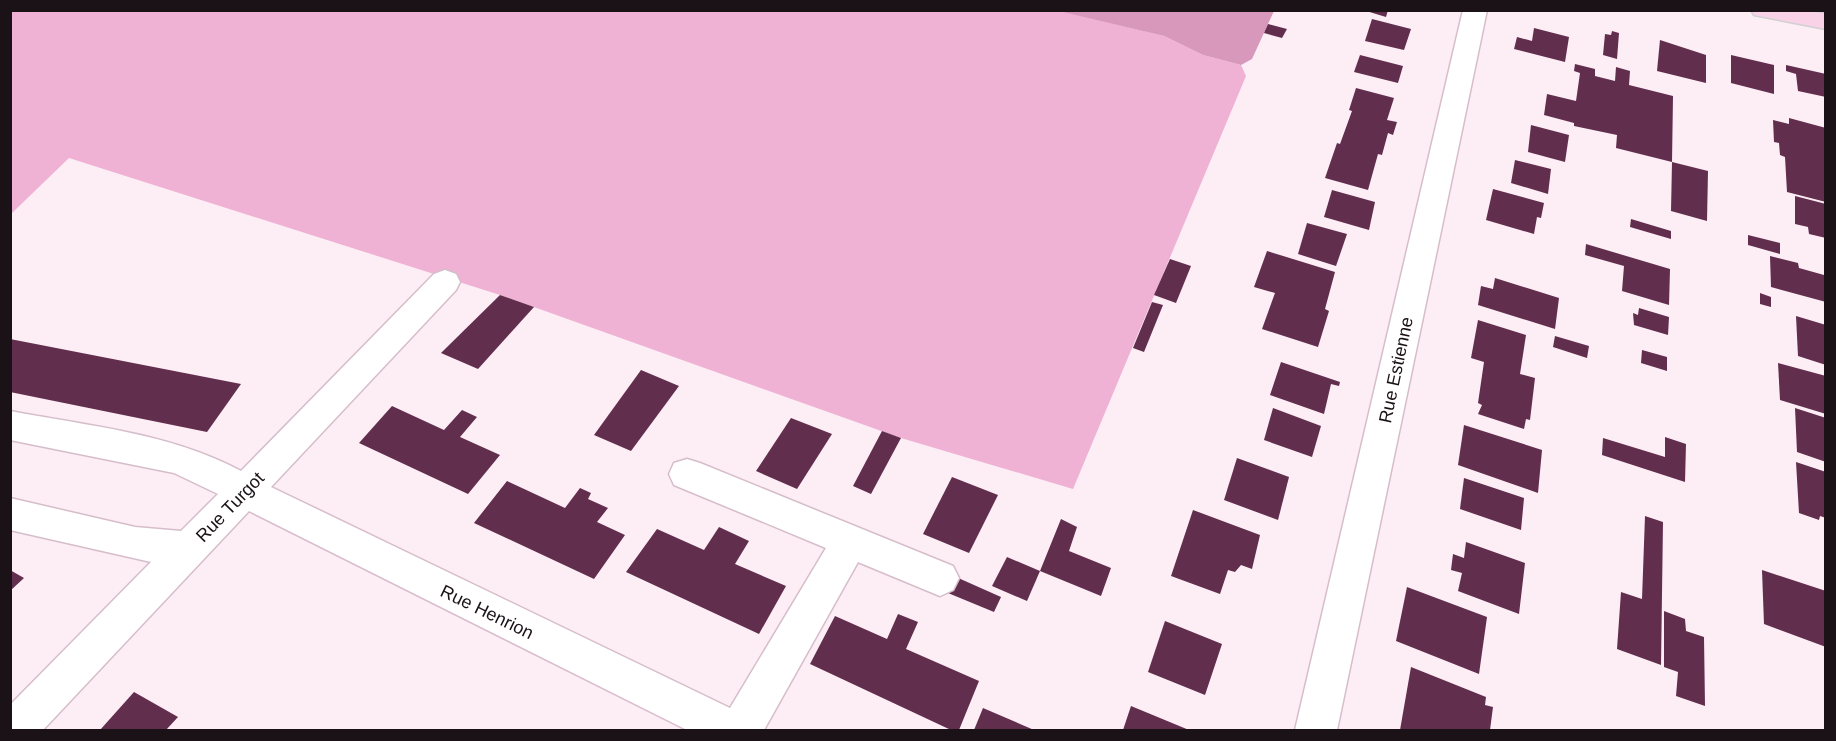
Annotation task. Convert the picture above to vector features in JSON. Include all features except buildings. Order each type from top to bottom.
[{"type":"main road","points":[[1763,10],[1826,22]]},
{"type":"street","name":"Rue Estienne","points":[[1316,730],[1475,10]]},
{"type":"street","name":"Rue Turgot","points":[[15,730],[445,282]]},
{"type":"street","name":"Rue Henrion","points":[[10,425],[175,458],[206,469],[244,492],[730,730]]},
{"type":"street","points":[[687,474],[940,578]]},
{"type":"street","points":[[10,514],[135,544],[189,549]]},
{"type":"street","points":[[741,730],[850,541]]},
{"type":"shaded area","points":[[1059,10],[1164,36],[1203,55],[1241,65],[1246,76],[1073,489],[901,438],[500,295],[69,158],[11,214],[11,11]]},
{"type":"shaded area","points":[[1059,11],[1274,11],[1252,59],[1241,65],[1203,55],[1164,36]]}]
